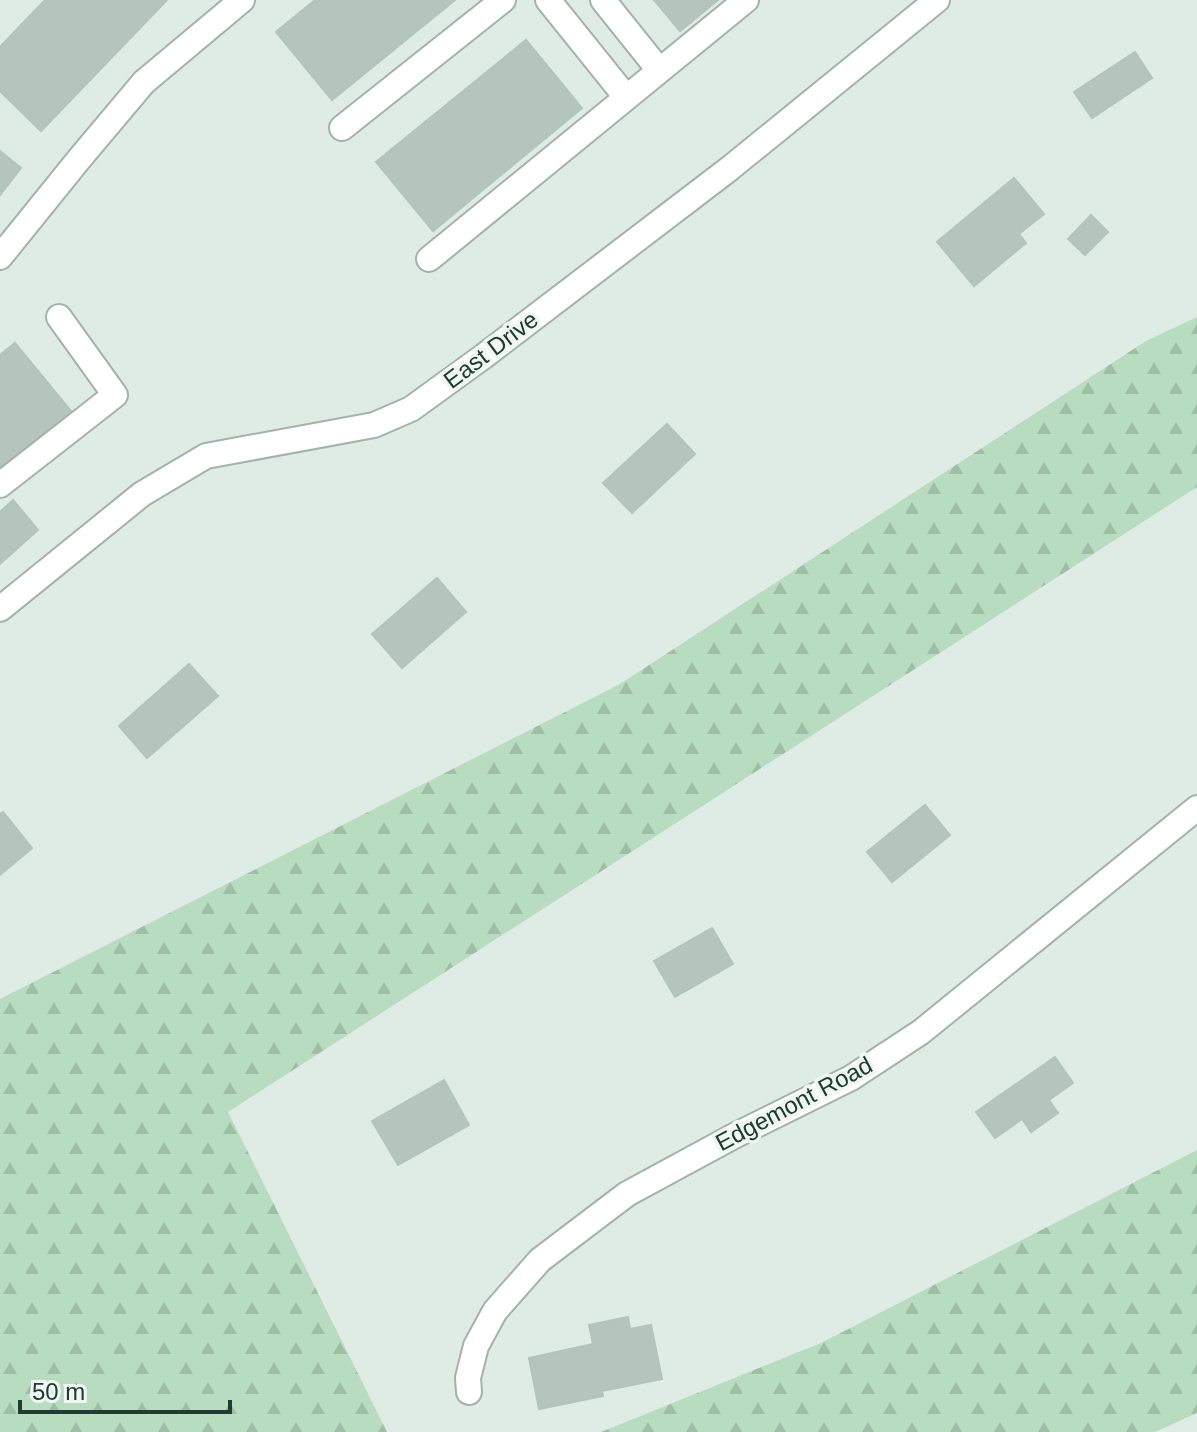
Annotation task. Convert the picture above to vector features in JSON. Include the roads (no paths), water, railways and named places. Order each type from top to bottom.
[{"type":"street","points":[[0,257],[144,82],[242,0]]},
{"type":"street","points":[[342,128],[503,0]]},
{"type":"street","points":[[548,0],[626,97]]},
{"type":"street","points":[[603,0],[659,70]]},
{"type":"street","points":[[429,259],[746,0]]},
{"type":"street","name":"East Drive","points":[[0,609],[142,494],[206,456],[374,425],[411,409],[729,169],[937,0]]},
{"type":"street","points":[[0,485],[115,395],[59,317]]},
{"type":"street","name":"Edgemont Road","points":[[469,1392],[468,1378],[476,1346],[495,1311],[540,1260],[627,1194],[851,1078],[921,1032],[1197,808]]}]
